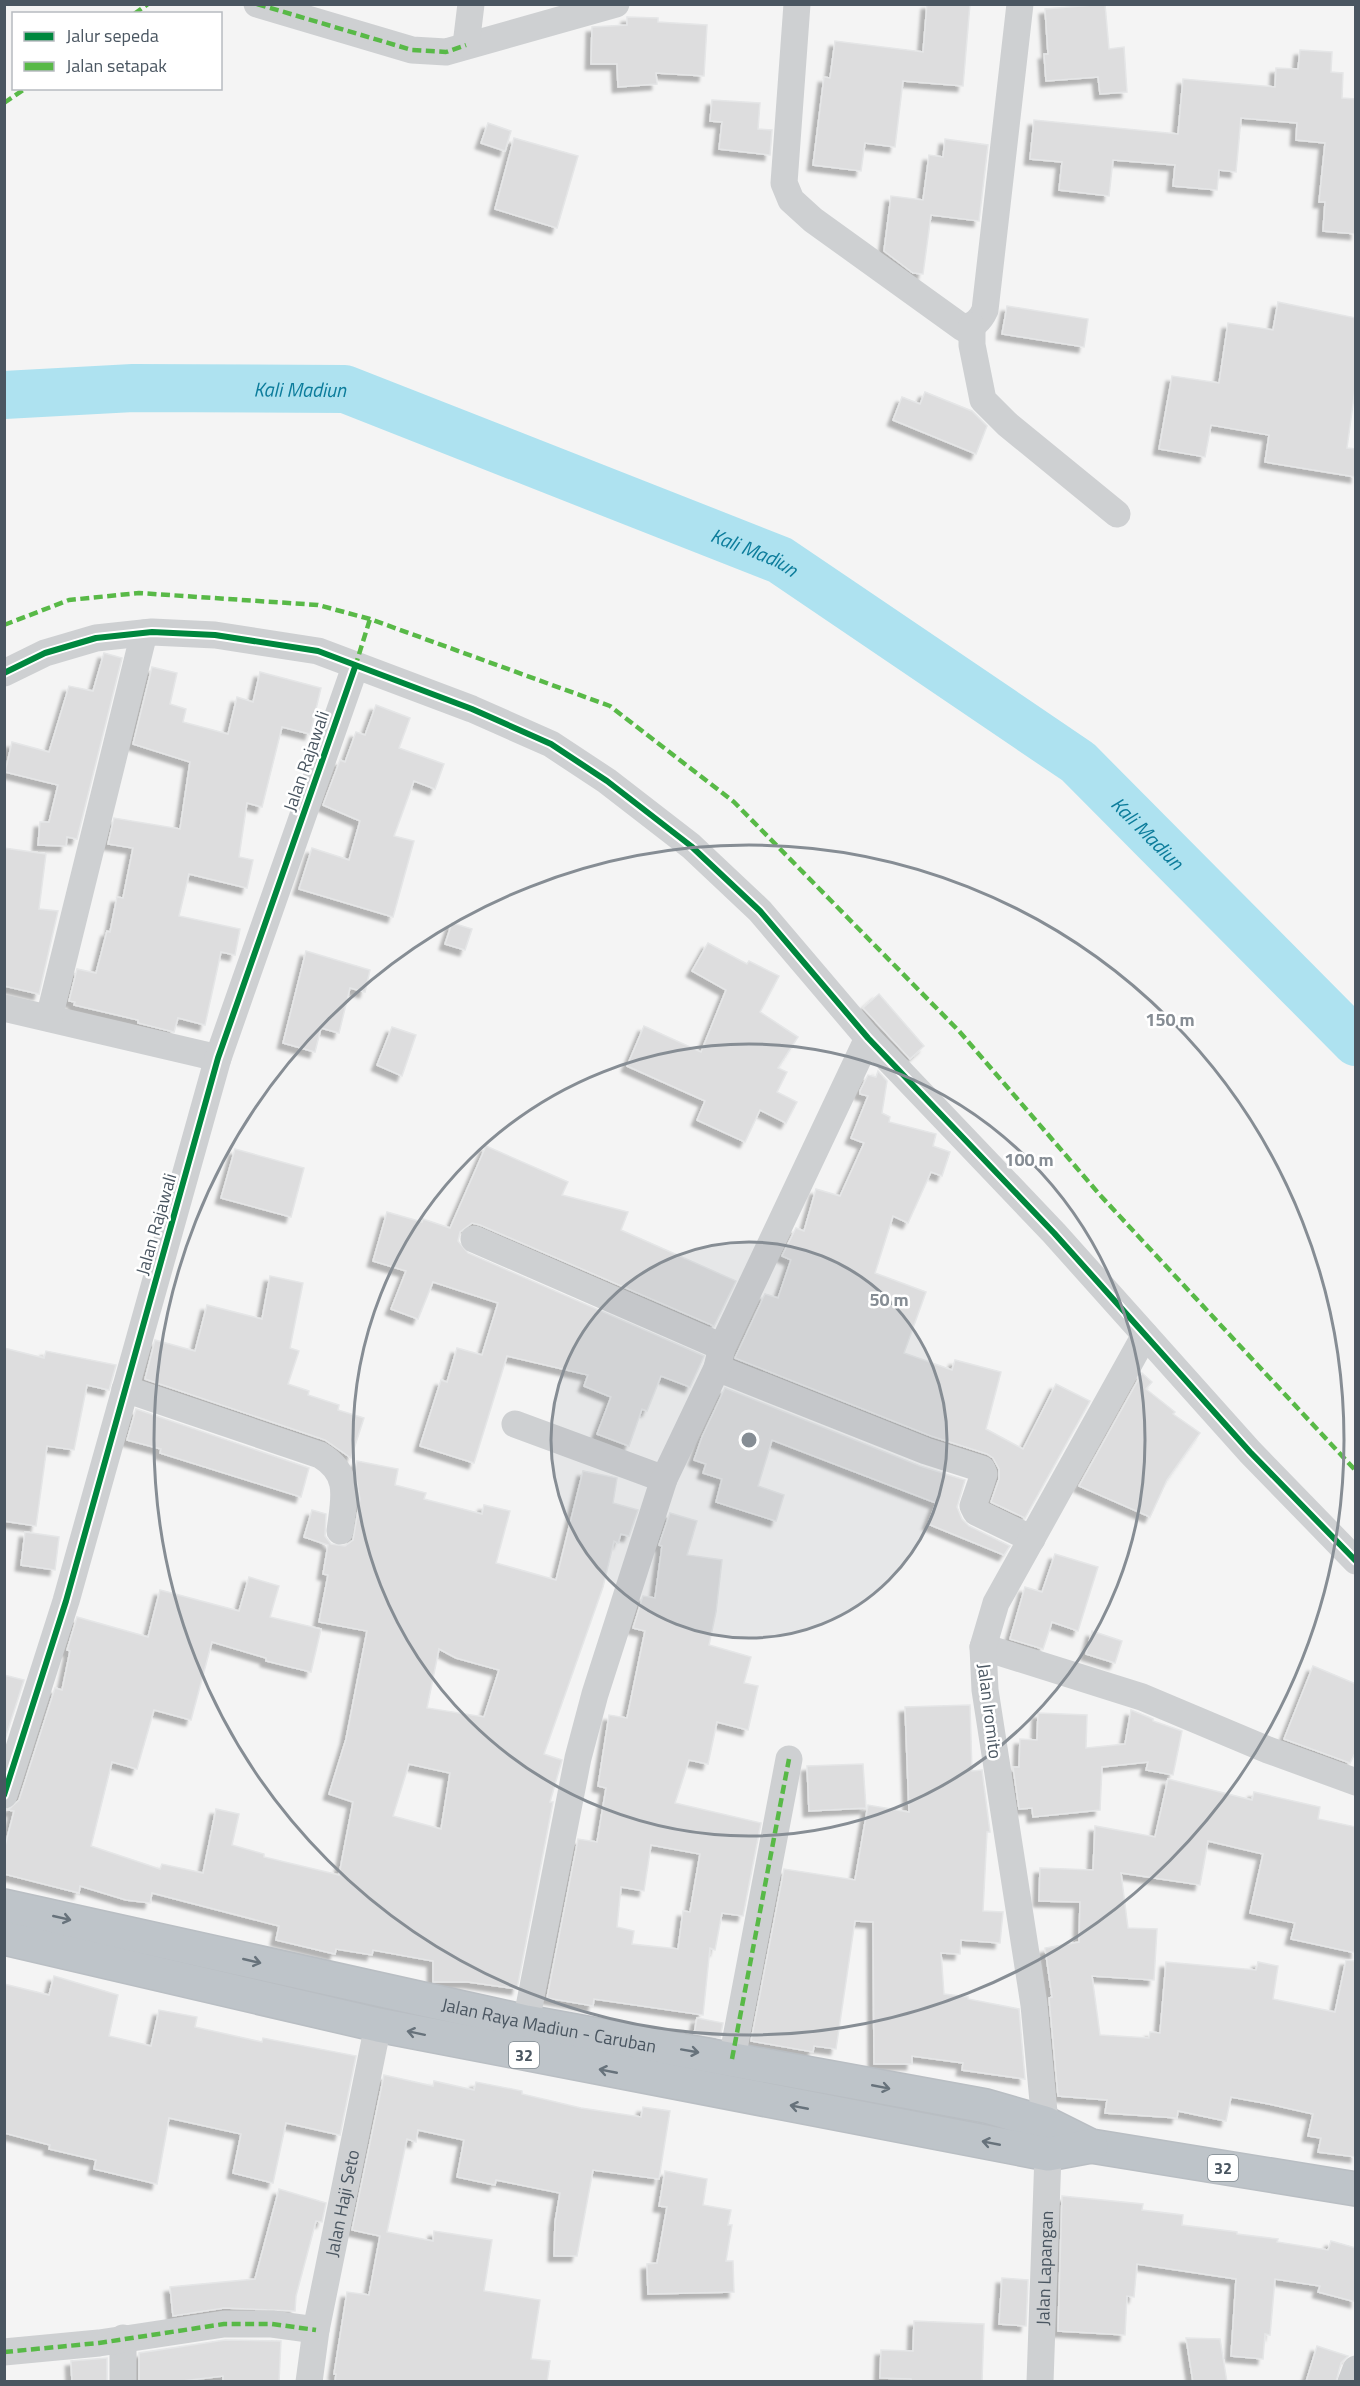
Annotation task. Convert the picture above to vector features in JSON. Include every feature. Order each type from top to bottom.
[{"type":"highway","name":"Jalan Raya Madiun - Caruban","points":[[4,1905],[526,2022],[986,2106],[1047,2139]]},
{"type":"highway","name":"Jalan Raya Madiun - Caruban","points":[[4,1938],[378,2025],[543,2059],[1356,2189]]},
{"type":"street","points":[[257,4],[412,50],[446,52],[616,4]]},
{"type":"street","points":[[466,45],[471,4]]},
{"type":"street","points":[[797,4],[784,183],[791,200],[813,220],[963,328],[972,326],[981,319],[985,310],[1020,4]]},
{"type":"street","points":[[972,326],[972,345],[983,400],[1007,424],[1117,514]]},
{"type":"street","points":[[49,1018],[144,633]]},
{"type":"street","points":[[4,673],[45,653],[96,638],[144,633],[215,635],[318,651],[355,667],[472,709],[551,744],[607,781],[691,846],[760,911],[868,1038],[1054,1233],[1250,1452],[1356,1561]]},
{"type":"street","name":"Jalan Rajawali","points":[[4,1795],[66,1601],[218,1058],[355,667]]},
{"type":"street","points":[[4,1008],[218,1058]]},
{"type":"street","points":[[526,2022],[581,1748],[595,1694],[664,1479],[868,1038]]},
{"type":"street","points":[[474,1239],[719,1357],[926,1451],[982,1469],[984,1474],[973,1506],[976,1512],[1032,1539]]},
{"type":"street","name":"Jalan Iromito","points":[[1047,2139],[1035,2015],[985,1690],[983,1647],[996,1604],[1145,1335]]},
{"type":"street","points":[[125,1389],[320,1455],[332,1462],[343,1482],[345,1492],[340,1531]]},
{"type":"street","points":[[515,1424],[664,1479]]},
{"type":"street","points":[[983,1647],[1142,1697],[1268,1750],[1356,1782]]},
{"type":"street","points":[[732,2059],[789,1758]]},
{"type":"street","name":"Jalan Haji Seto","points":[[309,2382],[316,2330],[378,2025]]},
{"type":"street","name":"Jalan Lapangan","points":[[1040,2382],[1047,2139]]},
{"type":"street","points":[[4,2352],[224,2324],[272,2324],[316,2330]]},
{"type":"street","points":[[123,2338],[123,2382]]},
{"type":"street","points":[[1351,2382],[1356,2369]]},
{"type":"building","points":[[927,4],[970,4],[963,86],[903,81],[895,147],[865,143],[861,171],[813,165],[824,77],[830,78],[835,41],[923,52]]},
{"type":"building","points":[[1105,4],[1109,49],[1124,47],[1127,92],[1100,94],[1098,77],[1046,81],[1044,54],[1048,54],[1045,9]]},
{"type":"building","points":[[627,17],[658,18],[658,22],[707,25],[704,76],[656,73],[657,84],[618,87],[617,64],[591,64],[592,27],[627,25]]},
{"type":"building","points":[[1300,50],[1332,52],[1331,72],[1343,73],[1342,98],[1356,99],[1356,234],[1323,231],[1325,202],[1319,202],[1325,143],[1296,140],[1297,123],[1241,118],[1236,172],[1219,170],[1217,190],[1173,186],[1175,165],[1113,160],[1109,196],[1059,190],[1062,162],[1030,159],[1034,120],[1178,134],[1183,79],[1275,87],[1276,68],[1298,69]]},
{"type":"building","points":[[712,100],[760,103],[758,129],[772,130],[770,155],[719,149],[722,122],[710,121]]},
{"type":"building","points":[[488,123],[511,131],[505,151],[481,143]]},
{"type":"building","points":[[514,138],[578,156],[557,228],[495,209]]},
{"type":"building","points":[[945,139],[988,145],[979,221],[931,215],[923,274],[913,273],[884,251],[891,196],[923,200],[929,155],[943,157]]},
{"type":"building","points":[[1278,302],[1356,318],[1356,382],[1347,448],[1356,449],[1356,477],[1265,462],[1269,435],[1211,425],[1205,457],[1159,449],[1172,376],[1219,383],[1228,323],[1273,330]]},
{"type":"building","points":[[1007,306],[1088,319],[1084,347],[1002,334]]},
{"type":"building","points":[[925,392],[972,411],[987,426],[976,454],[893,420],[902,397],[920,404]]},
{"type":"building","points":[[104,653],[122,658],[77,839],[67,837],[66,846],[38,845],[40,822],[49,822],[58,785],[5,772],[12,742],[49,752],[69,686],[93,691]]},
{"type":"building","points":[[152,667],[177,673],[170,704],[186,709],[183,722],[228,734],[237,697],[253,702],[260,672],[321,688],[310,734],[282,727],[262,807],[247,803],[239,857],[253,860],[247,888],[189,874],[179,916],[240,929],[235,955],[221,952],[205,1025],[178,1018],[174,1032],[138,1023],[138,1020],[74,1005],[75,1002],[69,1001],[77,969],[96,973],[107,931],[110,932],[117,897],[123,898],[133,848],[108,844],[114,818],[180,829],[190,762],[133,744]]},
{"type":"building","points":[[376,705],[410,718],[399,748],[444,764],[435,789],[414,781],[394,836],[414,841],[393,917],[299,889],[312,848],[349,860],[360,821],[323,805],[340,760],[345,762],[356,732],[365,735]]},
{"type":"building","points":[[4,848],[46,854],[39,909],[58,911],[39,994],[4,986]]},
{"type":"building","points":[[452,923],[472,929],[465,950],[445,944]]},
{"type":"building","points":[[708,943],[747,964],[749,961],[779,976],[760,1012],[798,1037],[778,1068],[787,1072],[777,1092],[797,1102],[786,1123],[760,1110],[745,1142],[697,1120],[705,1101],[627,1066],[644,1026],[701,1052],[726,990],[692,971]]},
{"type":"building","points":[[306,951],[370,970],[365,992],[350,988],[339,1033],[321,1028],[315,1052],[283,1043]]},
{"type":"building","points":[[879,994],[924,1046],[910,1059],[863,1008]]},
{"type":"building","points":[[392,1027],[416,1035],[402,1076],[377,1065]]},
{"type":"building","points":[[878,1071],[887,1081],[882,1113],[890,1117],[889,1122],[936,1134],[933,1146],[950,1152],[942,1176],[931,1172],[908,1223],[893,1216],[875,1273],[926,1292],[904,1353],[952,1370],[955,1360],[1001,1372],[986,1429],[1023,1449],[1056,1384],[1090,1401],[1025,1518],[991,1502],[999,1479],[999,1469],[993,1458],[987,1454],[931,1436],[735,1358],[765,1294],[778,1298],[791,1260],[782,1256],[796,1228],[804,1231],[816,1189],[840,1196],[864,1143],[851,1138],[868,1096],[860,1094],[860,1091],[868,1075],[876,1077]]},
{"type":"building","points":[[486,1146],[568,1182],[562,1195],[628,1212],[621,1230],[736,1281],[714,1326],[480,1225],[472,1223],[460,1232],[458,1241],[468,1253],[704,1356],[690,1387],[661,1376],[647,1411],[642,1409],[629,1446],[597,1434],[611,1397],[584,1386],[588,1375],[507,1356],[474,1463],[420,1446],[441,1380],[447,1382],[457,1348],[482,1355],[498,1303],[433,1282],[418,1319],[391,1309],[406,1271],[373,1261],[387,1212],[422,1222],[423,1219],[450,1228]]},
{"type":"building","points":[[235,1149],[304,1168],[291,1217],[221,1198]]},
{"type":"building","points":[[270,1276],[303,1283],[290,1348],[299,1351],[288,1384],[309,1391],[308,1395],[339,1405],[338,1410],[364,1418],[351,1458],[325,1440],[145,1379],[155,1340],[195,1351],[207,1305],[262,1319]]},
{"type":"building","points":[[4,1348],[44,1358],[46,1351],[116,1365],[109,1390],[87,1385],[74,1450],[47,1446],[36,1526],[4,1521]]},
{"type":"building","points":[[1142,1373],[1152,1382],[1146,1389],[1175,1412],[1173,1414],[1200,1433],[1167,1480],[1150,1517],[1079,1486]]},
{"type":"building","points":[[725,1388],[920,1466],[965,1480],[957,1507],[962,1519],[969,1526],[1010,1546],[1004,1555],[928,1524],[936,1503],[772,1440],[758,1486],[784,1495],[776,1521],[716,1502],[722,1479],[703,1473],[706,1464],[694,1460]]},
{"type":"building","points":[[136,1409],[309,1468],[301,1497],[160,1453],[161,1449],[127,1440]]},
{"type":"building","points":[[357,1461],[398,1469],[395,1485],[426,1493],[424,1499],[482,1514],[484,1505],[510,1511],[496,1563],[556,1580],[583,1471],[617,1478],[613,1503],[638,1510],[629,1536],[621,1534],[618,1543],[614,1541],[603,1587],[544,1754],[562,1760],[550,1802],[553,1802],[517,1989],[468,1982],[433,1982],[433,1961],[373,1950],[372,1955],[336,1949],[335,1954],[276,1940],[279,1926],[152,1893],[150,1903],[126,1900],[80,1886],[79,1893],[4,1874],[4,1850],[14,1811],[8,1810],[19,1800],[55,1688],[62,1690],[70,1651],[67,1650],[77,1617],[148,1637],[160,1590],[239,1611],[249,1577],[279,1586],[270,1617],[321,1629],[311,1672],[266,1661],[266,1658],[212,1642],[191,1720],[154,1710],[137,1769],[112,1762],[91,1846],[160,1869],[162,1864],[203,1873],[216,1809],[239,1814],[232,1845],[264,1854],[264,1857],[339,1875],[353,1802],[329,1794],[346,1739],[367,1631],[319,1622],[328,1575],[323,1574],[328,1545],[304,1537],[312,1510],[326,1514],[325,1536],[331,1544],[345,1546],[353,1540],[360,1499],[355,1471]],"holes":[[[439,1649],[456,1658],[499,1670],[484,1717],[427,1708]],[[409,1764],[450,1773],[441,1829],[393,1816]]]},
{"type":"building","points":[[670,1513],[697,1521],[687,1555],[722,1560],[716,1612],[709,1645],[751,1657],[744,1683],[758,1686],[748,1730],[717,1722],[708,1764],[689,1760],[675,1803],[761,1823],[743,1916],[722,1913],[715,1950],[710,1948],[703,2015],[594,1999],[593,2006],[547,1998],[578,1839],[597,1842],[606,1788],[598,1786],[609,1715],[627,1718],[645,1631],[633,1628],[643,1596],[655,1598],[662,1546],[659,1545]],"holes":[[[651,1845],[700,1854],[690,1912],[683,1911],[678,1949],[632,1944],[634,1931],[617,1927],[621,1887],[644,1891]]]},
{"type":"building","points":[[25,1532],[59,1537],[55,1570],[21,1565]]},
{"type":"building","points":[[1055,1554],[1098,1567],[1078,1631],[1052,1622],[1043,1649],[1010,1639],[1025,1587],[1042,1592]]},
{"type":"building","points":[[1092,1631],[1122,1641],[1115,1663],[1086,1654]]},
{"type":"building","points":[[1313,1666],[1356,1684],[1356,1751],[1350,1763],[1284,1739]]},
{"type":"building","points":[[4,1675],[24,1680],[4,1742]]},
{"type":"building","points":[[970,1705],[972,1771],[982,1770],[990,1832],[987,1832],[983,1911],[1003,1912],[1000,1943],[961,1940],[960,1954],[941,1953],[944,1994],[1019,2009],[1025,2079],[962,2070],[963,2063],[912,2056],[912,2064],[874,2064],[873,1922],[855,1921],[836,2049],[814,2046],[813,2052],[751,2041],[784,1869],[855,1880],[868,1805],[909,1812],[905,1707]]},
{"type":"building","points":[[1131,1710],[1182,1731],[1173,1775],[1146,1770],[1148,1762],[1102,1767],[1100,1810],[1033,1817],[1032,1808],[1019,1809],[1013,1767],[1019,1767],[1020,1739],[1037,1740],[1038,1713],[1087,1715],[1086,1748],[1125,1744]]},
{"type":"building","points":[[863,1764],[866,1808],[809,1811],[807,1766]]},
{"type":"building","points":[[1168,1779],[1252,1800],[1254,1792],[1320,1807],[1318,1819],[1356,1827],[1356,1953],[1291,1939],[1295,1923],[1250,1913],[1263,1854],[1208,1841],[1200,1885],[1121,1873],[1128,1928],[1157,1929],[1154,1980],[1092,1976],[1100,2035],[1149,2038],[1150,2032],[1160,2033],[1166,1962],[1256,1970],[1258,1962],[1278,1966],[1273,1999],[1335,2012],[1346,1960],[1356,1961],[1356,2157],[1318,2152],[1321,2138],[1308,2136],[1313,2114],[1269,2104],[1231,2097],[1226,2121],[1178,2111],[1177,2118],[1105,2113],[1107,2100],[1058,2096],[1049,1998],[1052,1997],[1045,1948],[1079,1942],[1080,1902],[1039,1901],[1040,1868],[1093,1870],[1095,1826],[1155,1837]]},
{"type":"building","points":[[54,1976],[118,1995],[109,2036],[151,2046],[159,2010],[197,2017],[195,2027],[262,2042],[263,2038],[356,2056],[340,2135],[286,2123],[273,2183],[233,2173],[241,2134],[169,2118],[157,2184],[94,2169],[96,2160],[49,2149],[50,2145],[4,2133],[4,1984],[49,1995]]},
{"type":"building","points":[[697,2018],[723,2023],[720,2038],[694,2034]]},
{"type":"building","points":[[384,2075],[433,2086],[434,2081],[474,2090],[476,2082],[522,2091],[522,2094],[581,2108],[641,2117],[643,2107],[670,2111],[659,2179],[593,2170],[577,2256],[554,2256],[555,2222],[560,2193],[496,2180],[495,2185],[457,2177],[464,2140],[418,2130],[416,2142],[407,2139],[387,2232],[433,2241],[434,2231],[492,2240],[484,2291],[540,2300],[531,2359],[550,2361],[547,2382],[335,2382],[336,2374],[334,2374],[347,2292],[369,2295],[380,2236],[352,2230]]},
{"type":"building","points":[[665,2171],[707,2179],[703,2205],[731,2210],[728,2225],[732,2225],[726,2261],[733,2261],[734,2292],[648,2294],[647,2264],[657,2263],[667,2207],[659,2206]]},
{"type":"building","points":[[279,2189],[326,2203],[322,2222],[316,2221],[296,2296],[295,2311],[224,2308],[173,2316],[170,2287],[255,2279]]},
{"type":"building","points":[[1062,2196],[1143,2204],[1142,2210],[1183,2215],[1182,2225],[1278,2239],[1277,2242],[1328,2250],[1331,2241],[1356,2248],[1356,2302],[1318,2292],[1320,2286],[1275,2279],[1270,2335],[1265,2334],[1263,2359],[1231,2356],[1236,2279],[1137,2264],[1134,2297],[1127,2296],[1125,2335],[1058,2331]]},
{"type":"building","points":[[1002,2278],[1028,2280],[1026,2326],[999,2324]]},
{"type":"building","points":[[914,2321],[984,2324],[982,2382],[911,2382],[911,2379],[880,2378],[881,2350],[913,2351]]},
{"type":"building","points":[[1186,2338],[1220,2339],[1227,2382],[1193,2382]]},
{"type":"building","points":[[225,2340],[281,2341],[279,2382],[223,2382],[223,2376],[174,2382],[139,2382],[139,2353]]},
{"type":"building","points":[[1317,2346],[1348,2356],[1341,2363],[1336,2382],[1306,2382]]},
{"type":"building","points":[[107,2358],[107,2382],[72,2382],[71,2361]]},
{"type":"waterway","name":"Kali Madiun","points":[[4,395],[133,388],[345,389],[780,560],[1078,762],[1356,1042]]},
{"type":"marked path","points":[[137,12],[148,4]]},
{"type":"marked path","points":[[257,4],[412,50],[446,52],[466,45]]},
{"type":"marked path","points":[[4,103],[23,90]]},
{"type":"marked path","points":[[4,625],[69,600],[139,593],[318,605],[370,619],[610,706],[734,802],[959,1031],[1100,1195],[1356,1471]]},
{"type":"marked path","points":[[355,667],[370,619]]},
{"type":"marked path","points":[[732,2059],[789,1759]]},
{"type":"marked path","points":[[4,2352],[99,2343],[224,2324],[272,2324],[316,2330]]},
{"type":"cycle path","points":[[4,673],[45,653],[96,638],[152,632],[215,635],[318,651],[472,709],[551,744],[607,781],[691,846],[760,911],[868,1038],[1054,1233],[1250,1452],[1356,1561]]},
{"type":"cycle path","points":[[4,1795],[66,1601],[218,1058],[355,667]]}]
